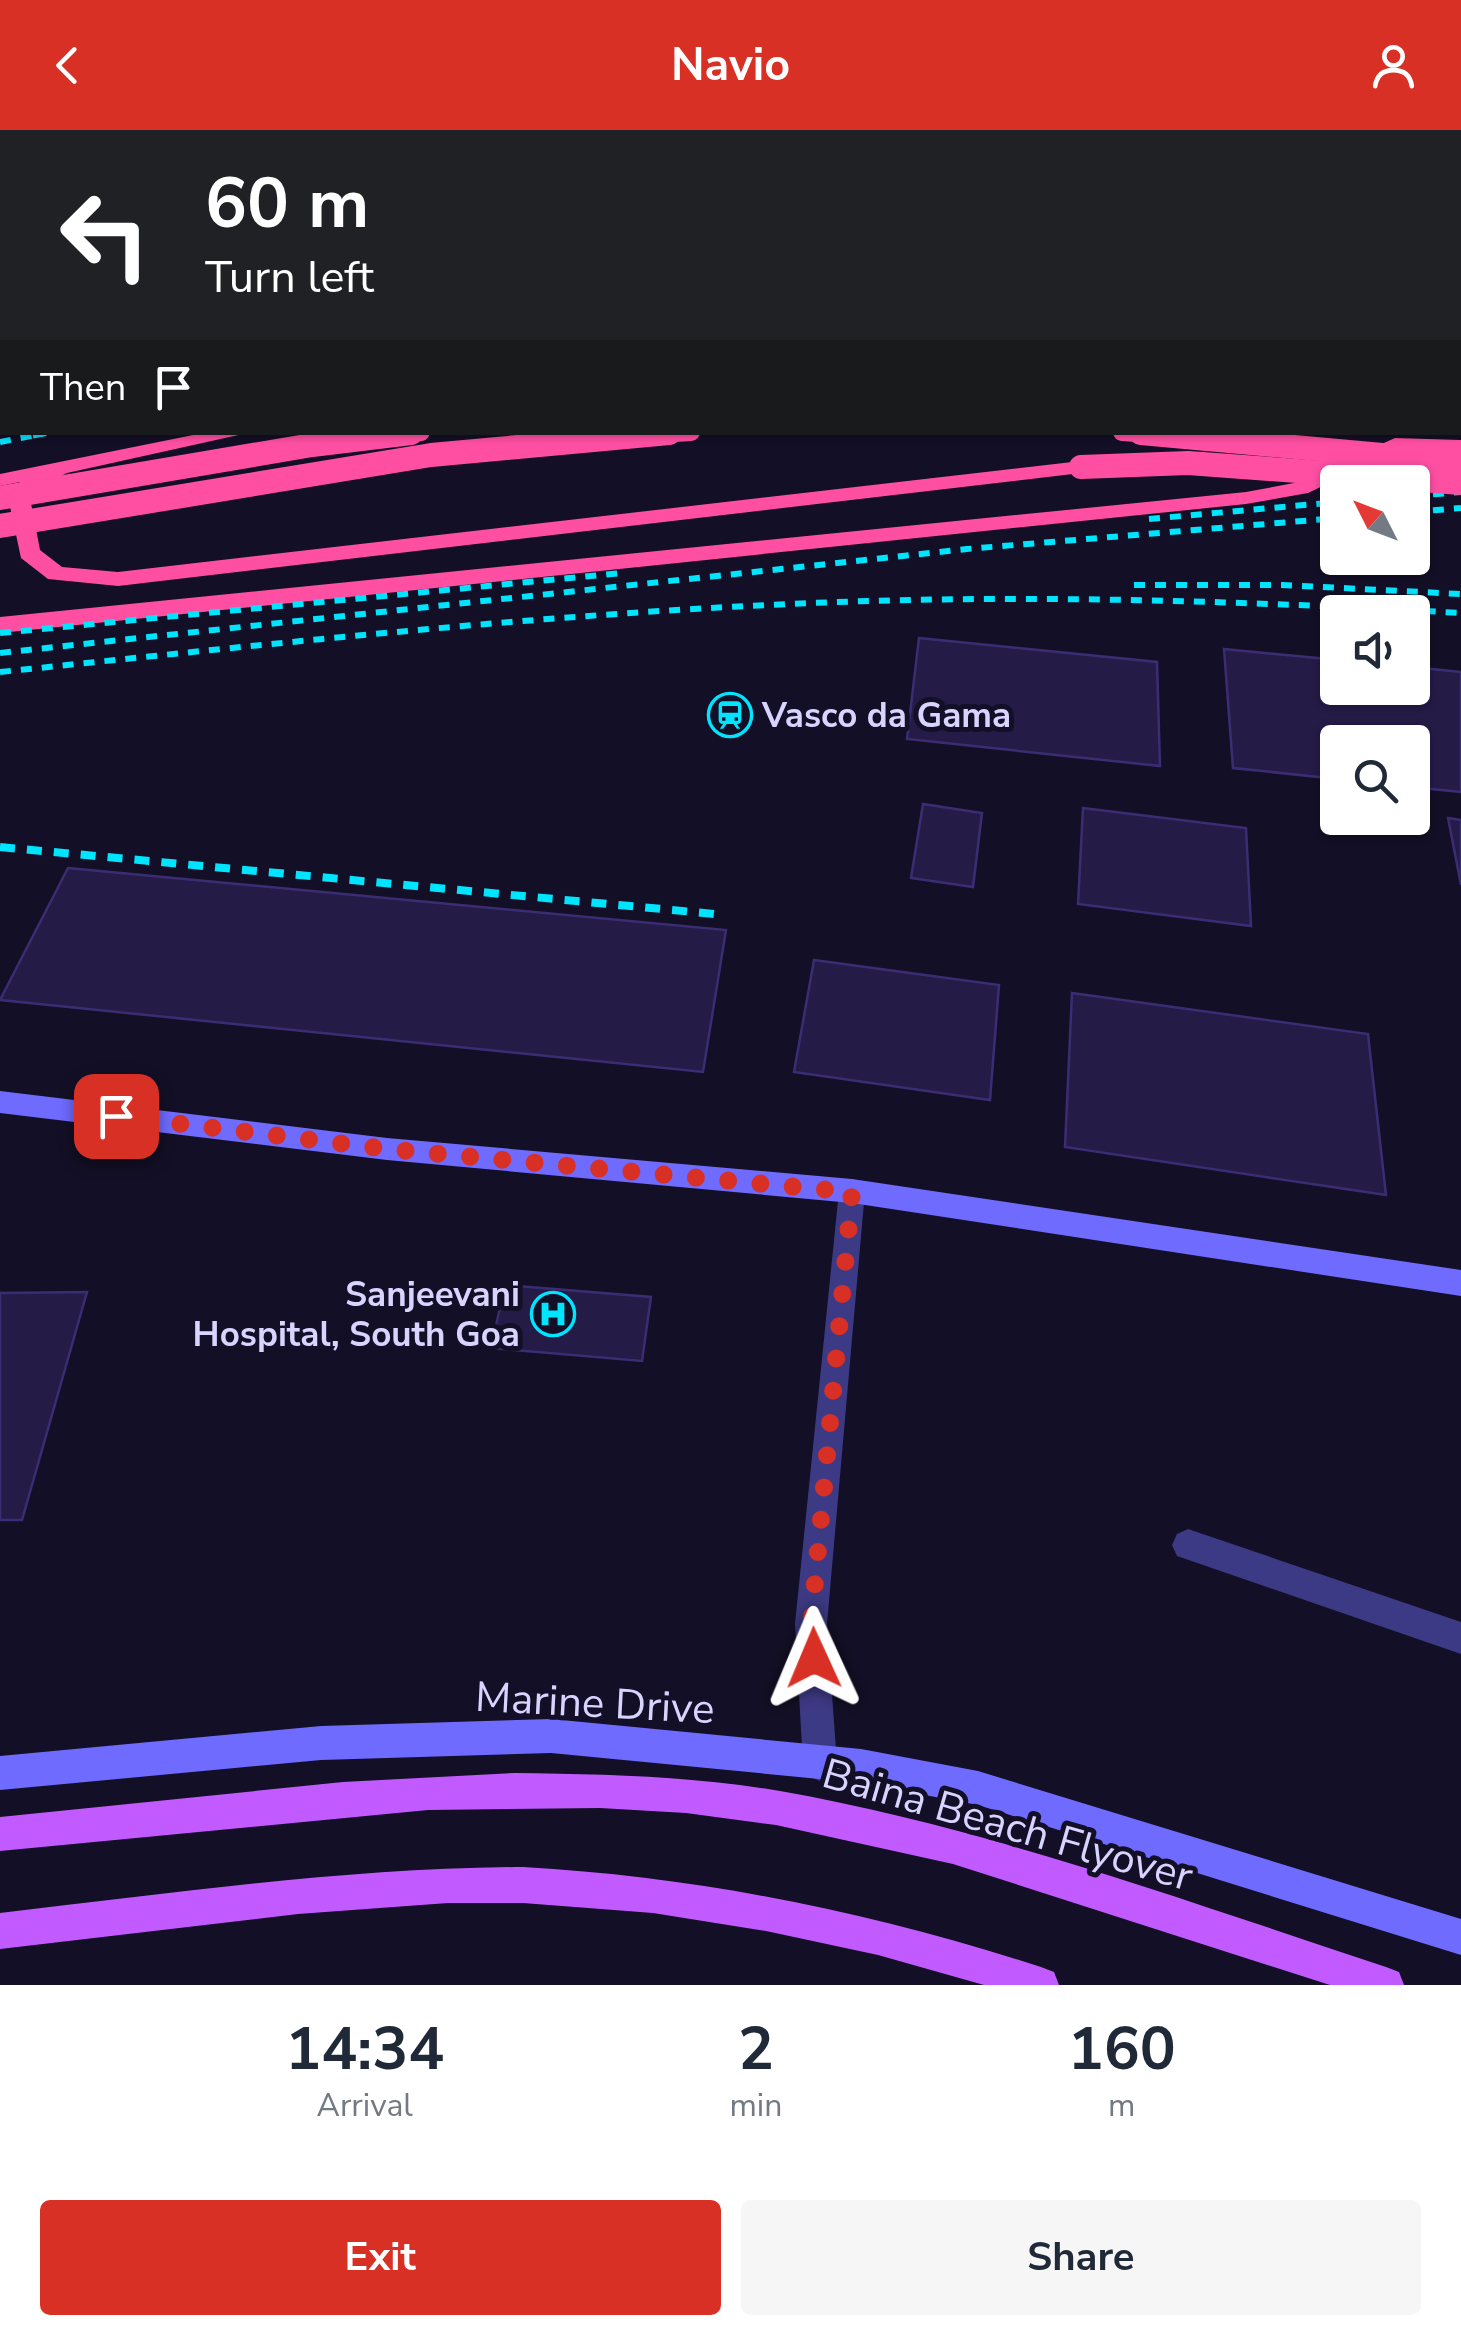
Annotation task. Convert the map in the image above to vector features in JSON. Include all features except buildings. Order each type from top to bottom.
[{"type":"highway","points":[[0,480],[227,435]]},
{"type":"highway","points":[[0,498],[312,445],[396,435]]},
{"type":"highway","points":[[0,526],[316,471],[620,435]]},
{"type":"highway","points":[[1168,435],[1461,462]]},
{"type":"highway","points":[[0,625],[1246,498],[1300,488],[1396,444],[1461,446]]},
{"type":"highway","points":[[63,467],[33,481],[20,497],[29,553],[56,574],[118,579],[1081,466],[1188,463],[1461,483]]},
{"type":"main road","name":"Baina Beach Flyover","points":[[0,1834],[417,1792],[684,1796],[792,1810],[895,1832],[1386,1985]]},
{"type":"main road","points":[[0,1930],[346,1892],[596,1889],[741,1909],[899,1942],[1041,1985]]},
{"type":"street","points":[[0,1102],[387,1149],[852,1192],[1461,1283]]},
{"type":"street","points":[[820,1764],[811,1624],[852,1192]]},
{"type":"street","points":[[1188,1545],[1461,1638]]},
{"type":"street","name":"Marine Drive","points":[[0,1773],[321,1743],[551,1736],[861,1766],[978,1788],[1461,1937]]},
{"type":"railway","points":[[0,442],[36,435]]},
{"type":"railway","points":[[33,436],[38,435]]},
{"type":"railway","points":[[1430,495],[1461,492]]},
{"type":"railway","points":[[1149,519],[1320,504]]},
{"type":"railway","points":[[1430,511],[1461,508]]},
{"type":"railway","points":[[0,653],[967,549],[1320,520]]},
{"type":"railway","points":[[0,633],[622,573]]},
{"type":"railway","points":[[1134,585],[1282,585],[1461,594]]},
{"type":"railway","points":[[0,672],[507,622],[812,603],[1136,600],[1461,613]]},
{"type":"railway","points":[[0,847],[715,914]]},
{"type":"place","name":"Vasco da Gama","points":[[730,715]]},
{"type":"place","name":"Sanjeevani Hospital, South Goa","points":[[553,1314]]},
{"type":"route","points":[[116,1116],[387,1149],[852,1192],[811,1624],[814,1658]]}]
